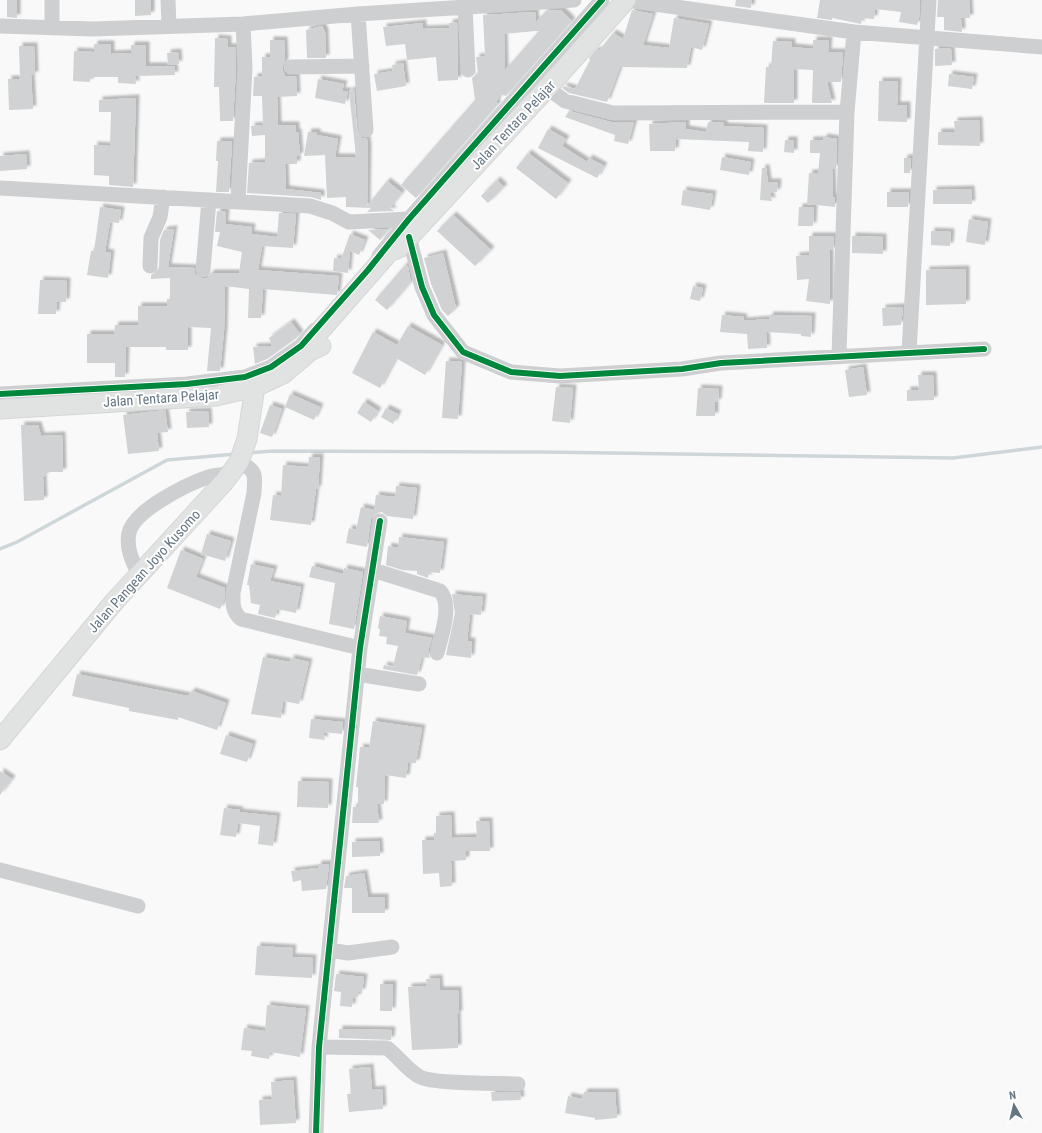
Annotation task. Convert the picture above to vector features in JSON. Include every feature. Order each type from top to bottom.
[{"type":"main road","name":"Jalan Tentara Pelajar","points":[[0,408],[216,396],[255,387],[283,374],[310,351],[312,340],[389,252],[547,88],[626,0]]},
{"type":"main road","name":"Jalan Pangean Joyo Kusomo","points":[[0,740],[114,602],[234,468],[248,439],[255,387]]},
{"type":"street","points":[[52,0],[52,28]]},
{"type":"street","points":[[168,0],[169,26]]},
{"type":"street","points":[[0,26],[93,29],[243,24],[358,14],[400,6],[465,6],[542,0],[574,0]]},
{"type":"street","points":[[0,394],[187,384],[245,377],[271,367],[300,346],[368,270],[405,235],[602,0]]},
{"type":"street","points":[[626,0],[854,32],[1042,47]]},
{"type":"street","points":[[909,352],[929,0]]},
{"type":"street","points":[[465,6],[468,70]]},
{"type":"street","points":[[358,14],[366,130]]},
{"type":"street","points":[[238,201],[245,68],[243,24]]},
{"type":"street","points":[[839,355],[847,112],[854,32]]},
{"type":"street","points":[[290,67],[362,66]]},
{"type":"street","points":[[547,88],[565,102],[613,113],[847,112]]},
{"type":"street","points":[[0,188],[310,206],[332,213],[349,222],[405,235]]},
{"type":"street","points":[[150,266],[151,238],[160,217],[163,197]]},
{"type":"street","points":[[203,270],[209,200]]},
{"type":"street","points":[[405,235],[422,287],[434,315],[463,352],[511,372],[560,376],[682,369],[721,363],[839,355],[984,348]]},
{"type":"street","points":[[139,574],[131,558],[129,532],[141,514],[191,484],[234,468],[251,468],[255,477],[254,492],[233,593],[232,607],[234,613],[241,619],[360,648]]},
{"type":"street","points":[[316,1133],[319,1047],[357,674],[380,521]]},
{"type":"street","points":[[373,570],[440,591],[446,601],[444,623],[437,653]]},
{"type":"street","points":[[357,674],[419,684]]},
{"type":"street","points":[[0,870],[138,906]]},
{"type":"street","points":[[329,950],[348,953],[392,947]]},
{"type":"street","points":[[319,1047],[387,1048],[406,1067],[421,1077],[439,1080],[518,1084]]},
{"type":"building","points":[[7,0],[17,0],[17,18],[7,17]]},
{"type":"building","points":[[135,0],[151,0],[151,15],[135,16]]},
{"type":"building","points":[[736,0],[752,0],[751,8],[735,6]]},
{"type":"building","points":[[820,0],[920,0],[919,18],[917,25],[899,22],[901,12],[875,9],[874,19],[862,18],[861,24],[832,18],[832,20],[817,18]]},
{"type":"building","points":[[938,0],[969,0],[970,18],[961,18],[962,32],[944,30],[944,17],[937,17]]},
{"type":"building","points":[[561,10],[572,21],[506,96],[500,94],[496,103],[498,104],[416,198],[401,185],[475,100],[472,78],[478,73],[476,57],[485,56],[483,15],[535,12],[536,22],[546,11]],"holes":[[[539,31],[505,70],[504,34]]]},
{"type":"building","points":[[632,10],[653,14],[643,45],[669,48],[674,18],[709,24],[702,50],[691,47],[687,68],[620,67],[607,102],[569,93],[562,88],[564,86],[575,89],[590,60],[589,58],[596,50],[599,51],[613,33],[623,39]]},
{"type":"building","points":[[457,22],[458,80],[438,81],[436,57],[407,60],[405,44],[386,46],[383,27],[423,23],[423,29],[450,28],[449,23]]},
{"type":"building","points":[[322,26],[325,32],[326,58],[307,58],[306,30]]},
{"type":"building","points":[[215,38],[228,39],[228,47],[235,47],[236,68],[233,121],[220,121],[219,87],[214,87]]},
{"type":"building","points":[[270,40],[284,40],[285,61],[282,67],[283,71],[285,76],[296,76],[297,96],[277,97],[278,125],[296,125],[296,132],[298,132],[300,156],[297,156],[297,164],[285,164],[286,189],[321,193],[321,200],[311,197],[247,193],[249,163],[265,162],[265,135],[252,136],[251,126],[263,125],[262,96],[253,96],[254,77],[262,76],[262,57],[270,57]]},
{"type":"building","points":[[813,40],[829,40],[828,52],[843,52],[841,82],[827,82],[832,103],[812,103],[813,70],[794,69],[794,103],[764,103],[766,67],[771,67],[773,41],[792,42],[792,47],[813,49]]},
{"type":"building","points":[[94,44],[111,44],[111,54],[131,53],[131,45],[146,45],[146,66],[174,66],[175,75],[135,76],[136,84],[118,83],[118,77],[90,77],[90,82],[73,81],[74,51],[94,52]]},
{"type":"building","points":[[19,46],[34,46],[35,75],[31,75],[33,109],[9,110],[8,79],[20,79]]},
{"type":"building","points":[[935,49],[951,49],[952,65],[935,66]]},
{"type":"building","points":[[178,52],[179,64],[168,65],[167,53]]},
{"type":"building","points":[[403,63],[406,86],[377,91],[374,74],[393,71],[392,65]]},
{"type":"building","points":[[949,74],[974,77],[972,89],[948,86]]},
{"type":"building","points":[[318,79],[344,84],[342,91],[348,91],[345,104],[315,98]]},
{"type":"building","points":[[879,81],[898,81],[897,105],[907,105],[907,122],[878,121]]},
{"type":"building","points":[[354,90],[357,131],[362,138],[367,139],[367,206],[387,181],[402,193],[390,208],[394,211],[367,212],[371,208],[346,207],[346,197],[327,198],[325,155],[304,156],[308,132],[317,132],[317,135],[338,139],[335,157],[356,157],[349,91]]},
{"type":"building","points":[[136,98],[133,187],[109,185],[109,176],[94,175],[94,145],[110,146],[111,112],[99,112],[99,100]]},
{"type":"building","points":[[569,111],[611,122],[634,122],[628,144],[614,141],[615,135],[565,117]]},
{"type":"building","points":[[979,120],[980,146],[938,145],[938,132],[955,132],[954,121]]},
{"type":"building","points":[[686,122],[686,129],[706,132],[708,122],[724,123],[724,126],[764,128],[763,152],[748,151],[749,142],[676,139],[675,151],[650,151],[649,124]]},
{"type":"building","points":[[548,129],[566,139],[562,146],[587,162],[589,158],[604,166],[597,178],[538,148]]},
{"type":"building","points":[[824,137],[837,139],[836,169],[832,168],[833,197],[835,198],[835,207],[807,204],[809,173],[818,173],[820,153],[810,153],[810,140],[823,140]]},
{"type":"building","points":[[785,140],[794,140],[794,153],[784,152]]},
{"type":"building","points":[[217,141],[232,141],[229,192],[216,192],[218,161],[216,161]]},
{"type":"building","points":[[528,153],[568,183],[556,199],[516,168]]},
{"type":"building","points":[[26,154],[27,169],[0,171],[0,156]]},
{"type":"building","points":[[722,157],[751,162],[749,175],[720,170]]},
{"type":"building","points":[[904,158],[911,158],[910,173],[904,173]]},
{"type":"building","points":[[762,168],[766,168],[768,182],[778,182],[777,192],[770,193],[772,201],[760,200]]},
{"type":"building","points":[[497,180],[504,187],[488,203],[481,196]]},
{"type":"building","points":[[971,189],[972,204],[933,204],[933,190]]},
{"type":"building","points":[[683,190],[713,194],[710,210],[681,205]]},
{"type":"building","points":[[887,192],[909,192],[908,207],[887,207]]},
{"type":"building","points":[[100,207],[121,210],[119,223],[110,222],[105,252],[111,253],[108,278],[87,275],[91,251],[94,251]]},
{"type":"building","points":[[799,207],[814,207],[813,226],[798,226]]},
{"type":"building","points":[[217,211],[226,212],[225,224],[252,227],[251,234],[277,237],[279,213],[296,214],[293,248],[262,246],[258,270],[339,276],[337,295],[263,289],[261,318],[248,318],[249,289],[225,286],[224,331],[220,371],[207,371],[211,328],[188,327],[188,350],[166,350],[166,347],[126,347],[125,377],[115,377],[115,363],[87,363],[87,334],[114,334],[115,325],[138,325],[138,306],[167,306],[167,299],[170,299],[170,278],[151,279],[151,275],[157,271],[159,267],[160,240],[164,230],[174,229],[168,267],[194,268],[195,274],[203,279],[207,278],[211,273],[239,273],[242,252],[217,246],[220,232],[215,232]]},
{"type":"building","points":[[453,215],[491,250],[475,266],[437,231]]},
{"type":"building","points":[[969,219],[988,222],[985,245],[966,242]]},
{"type":"building","points":[[389,229],[380,240],[368,230]]},
{"type":"building","points":[[931,231],[951,232],[950,246],[931,245]]},
{"type":"building","points":[[350,234],[365,240],[359,255],[350,251],[348,273],[333,271],[334,258],[341,259]]},
{"type":"building","points":[[809,236],[834,236],[833,250],[830,250],[830,304],[806,301],[809,279],[797,280],[796,256],[809,255]]},
{"type":"building","points":[[852,236],[883,237],[883,254],[852,253]]},
{"type":"building","points":[[443,253],[456,308],[448,316],[442,310],[431,284],[424,258]]},
{"type":"building","points":[[405,265],[408,267],[411,282],[387,310],[375,300]]},
{"type":"building","points":[[966,269],[966,304],[926,305],[926,270]]},
{"type":"building","points":[[40,280],[67,281],[66,302],[57,302],[56,314],[38,314]]},
{"type":"building","points":[[693,286],[703,288],[700,301],[690,299]]},
{"type":"building","points":[[903,307],[901,325],[883,326],[882,308]]},
{"type":"building","points":[[722,315],[744,317],[743,321],[769,319],[770,315],[812,316],[811,337],[801,336],[801,334],[766,332],[767,348],[748,349],[747,334],[720,332]]},
{"type":"building","points":[[291,322],[300,334],[267,359],[255,364],[253,347],[272,346],[269,338]]},
{"type":"building","points":[[408,326],[442,345],[425,375],[396,358],[380,388],[352,373],[373,332],[397,345]]},
{"type":"building","points":[[446,361],[462,362],[458,419],[442,418]]},
{"type":"building","points":[[863,367],[867,395],[849,397],[845,370]]},
{"type":"building","points":[[918,375],[933,375],[934,400],[907,401],[907,390],[919,390]]},
{"type":"building","points":[[556,387],[573,388],[570,423],[552,421]]},
{"type":"building","points":[[698,388],[719,389],[718,402],[715,402],[715,416],[696,416]]},
{"type":"building","points":[[290,394],[320,407],[314,420],[285,407]]},
{"type":"building","points":[[364,402],[378,411],[371,422],[357,413]]},
{"type":"building","points":[[270,405],[282,409],[272,437],[260,433]]},
{"type":"building","points":[[386,408],[398,414],[393,424],[381,417]]},
{"type":"building","points":[[165,410],[168,432],[157,433],[159,451],[128,454],[123,415]]},
{"type":"building","points":[[208,411],[209,427],[187,428],[186,412]]},
{"type":"building","points":[[21,425],[38,425],[41,436],[62,435],[63,472],[49,472],[43,477],[44,500],[24,501]]},
{"type":"building","points":[[309,457],[320,457],[318,489],[316,489],[311,525],[270,520],[273,495],[281,496],[283,465],[308,467]]},
{"type":"building","points":[[396,486],[417,488],[413,519],[387,516],[382,512],[377,513],[371,519],[367,547],[346,543],[349,528],[356,530],[361,507],[374,510],[376,495],[395,497]]},
{"type":"building","points":[[207,534],[231,541],[225,561],[201,554]]},
{"type":"building","points":[[399,537],[444,542],[440,573],[429,572],[428,578],[417,574],[417,571],[402,570],[386,565],[388,546],[398,548]]},
{"type":"building","points":[[181,550],[203,559],[196,577],[225,588],[224,600],[220,609],[167,588]]},
{"type":"building","points":[[251,564],[274,569],[270,581],[301,587],[296,613],[277,609],[275,618],[258,614],[260,605],[251,603],[249,585],[247,585]]},
{"type":"building","points":[[312,566],[343,574],[344,568],[363,572],[354,629],[329,624],[335,583],[309,577]]},
{"type":"building","points":[[452,594],[483,597],[481,615],[470,614],[467,641],[472,641],[471,658],[446,655],[455,613]]},
{"type":"building","points":[[380,616],[407,621],[405,633],[432,638],[428,651],[430,658],[422,657],[417,675],[383,669],[384,665],[393,667],[398,646],[386,644],[387,637],[379,636],[380,630],[378,628]]},
{"type":"building","points":[[263,657],[290,662],[291,658],[309,662],[299,704],[283,701],[281,718],[251,714]]},
{"type":"building","points":[[77,674],[188,696],[192,691],[226,703],[217,730],[178,717],[178,720],[129,711],[129,708],[72,696]]},
{"type":"building","points":[[311,719],[343,722],[342,734],[323,732],[325,740],[309,738]]},
{"type":"building","points":[[373,721],[422,728],[416,763],[408,763],[406,778],[385,775],[384,804],[377,804],[379,823],[352,823],[353,807],[358,807],[358,787],[356,787],[360,747],[369,748]]},
{"type":"building","points":[[226,735],[253,744],[247,762],[220,754]]},
{"type":"building","points":[[0,771],[12,779],[0,795]]},
{"type":"building","points":[[298,781],[329,782],[328,808],[297,807]]},
{"type":"building","points":[[224,808],[240,810],[239,812],[277,816],[273,846],[258,844],[260,826],[238,823],[236,837],[220,835]]},
{"type":"building","points":[[451,815],[452,838],[477,837],[476,821],[489,821],[490,851],[466,851],[466,860],[451,861],[452,886],[440,887],[439,873],[423,874],[422,840],[434,840],[434,833],[436,833],[436,816]]},
{"type":"building","points":[[379,841],[380,856],[352,857],[352,842]]},
{"type":"building","points":[[318,864],[329,864],[326,889],[302,891],[301,880],[293,882],[291,871],[318,868]]},
{"type":"building","points":[[364,873],[368,897],[385,897],[385,913],[352,913],[352,888],[344,888],[346,876]]},
{"type":"building","points":[[257,946],[293,948],[292,957],[313,958],[312,978],[255,975]]},
{"type":"building","points":[[336,974],[364,977],[362,992],[358,992],[358,997],[353,998],[352,1007],[340,1006],[341,992],[334,991]]},
{"type":"building","points":[[439,978],[440,990],[458,990],[458,1048],[412,1050],[408,987],[427,986],[426,979]]},
{"type":"building","points":[[380,984],[393,984],[392,1011],[380,1011]]},
{"type":"building","points":[[267,1005],[306,1009],[300,1057],[270,1052],[269,1059],[251,1056],[252,1051],[241,1050],[244,1028],[265,1031]]},
{"type":"building","points":[[339,1029],[392,1030],[391,1040],[339,1038]]},
{"type":"building","points":[[370,1067],[372,1090],[382,1089],[383,1109],[349,1112],[347,1094],[351,1094],[349,1069]]},
{"type":"building","points":[[293,1080],[296,1123],[260,1125],[259,1100],[272,1099],[271,1082]]},
{"type":"building","points":[[491,1092],[520,1092],[521,1100],[492,1101]]},
{"type":"building","points":[[584,1092],[615,1092],[617,1118],[595,1120],[595,1118],[565,1113],[568,1096],[582,1099]]},
{"type":"waterway","points":[[248,453],[273,451],[541,452],[953,458],[1042,447]]},
{"type":"waterway","points":[[0,549],[17,542],[167,460],[236,454]]},
{"type":"cycle path","points":[[0,394],[187,384],[245,377],[271,367],[301,346],[368,270],[409,219],[602,0]]},
{"type":"cycle path","points":[[409,237],[422,287],[434,315],[463,352],[511,372],[560,376],[682,369],[721,363],[984,349]]},
{"type":"cycle path","points":[[316,1133],[319,1047],[360,648],[380,521]]}]
